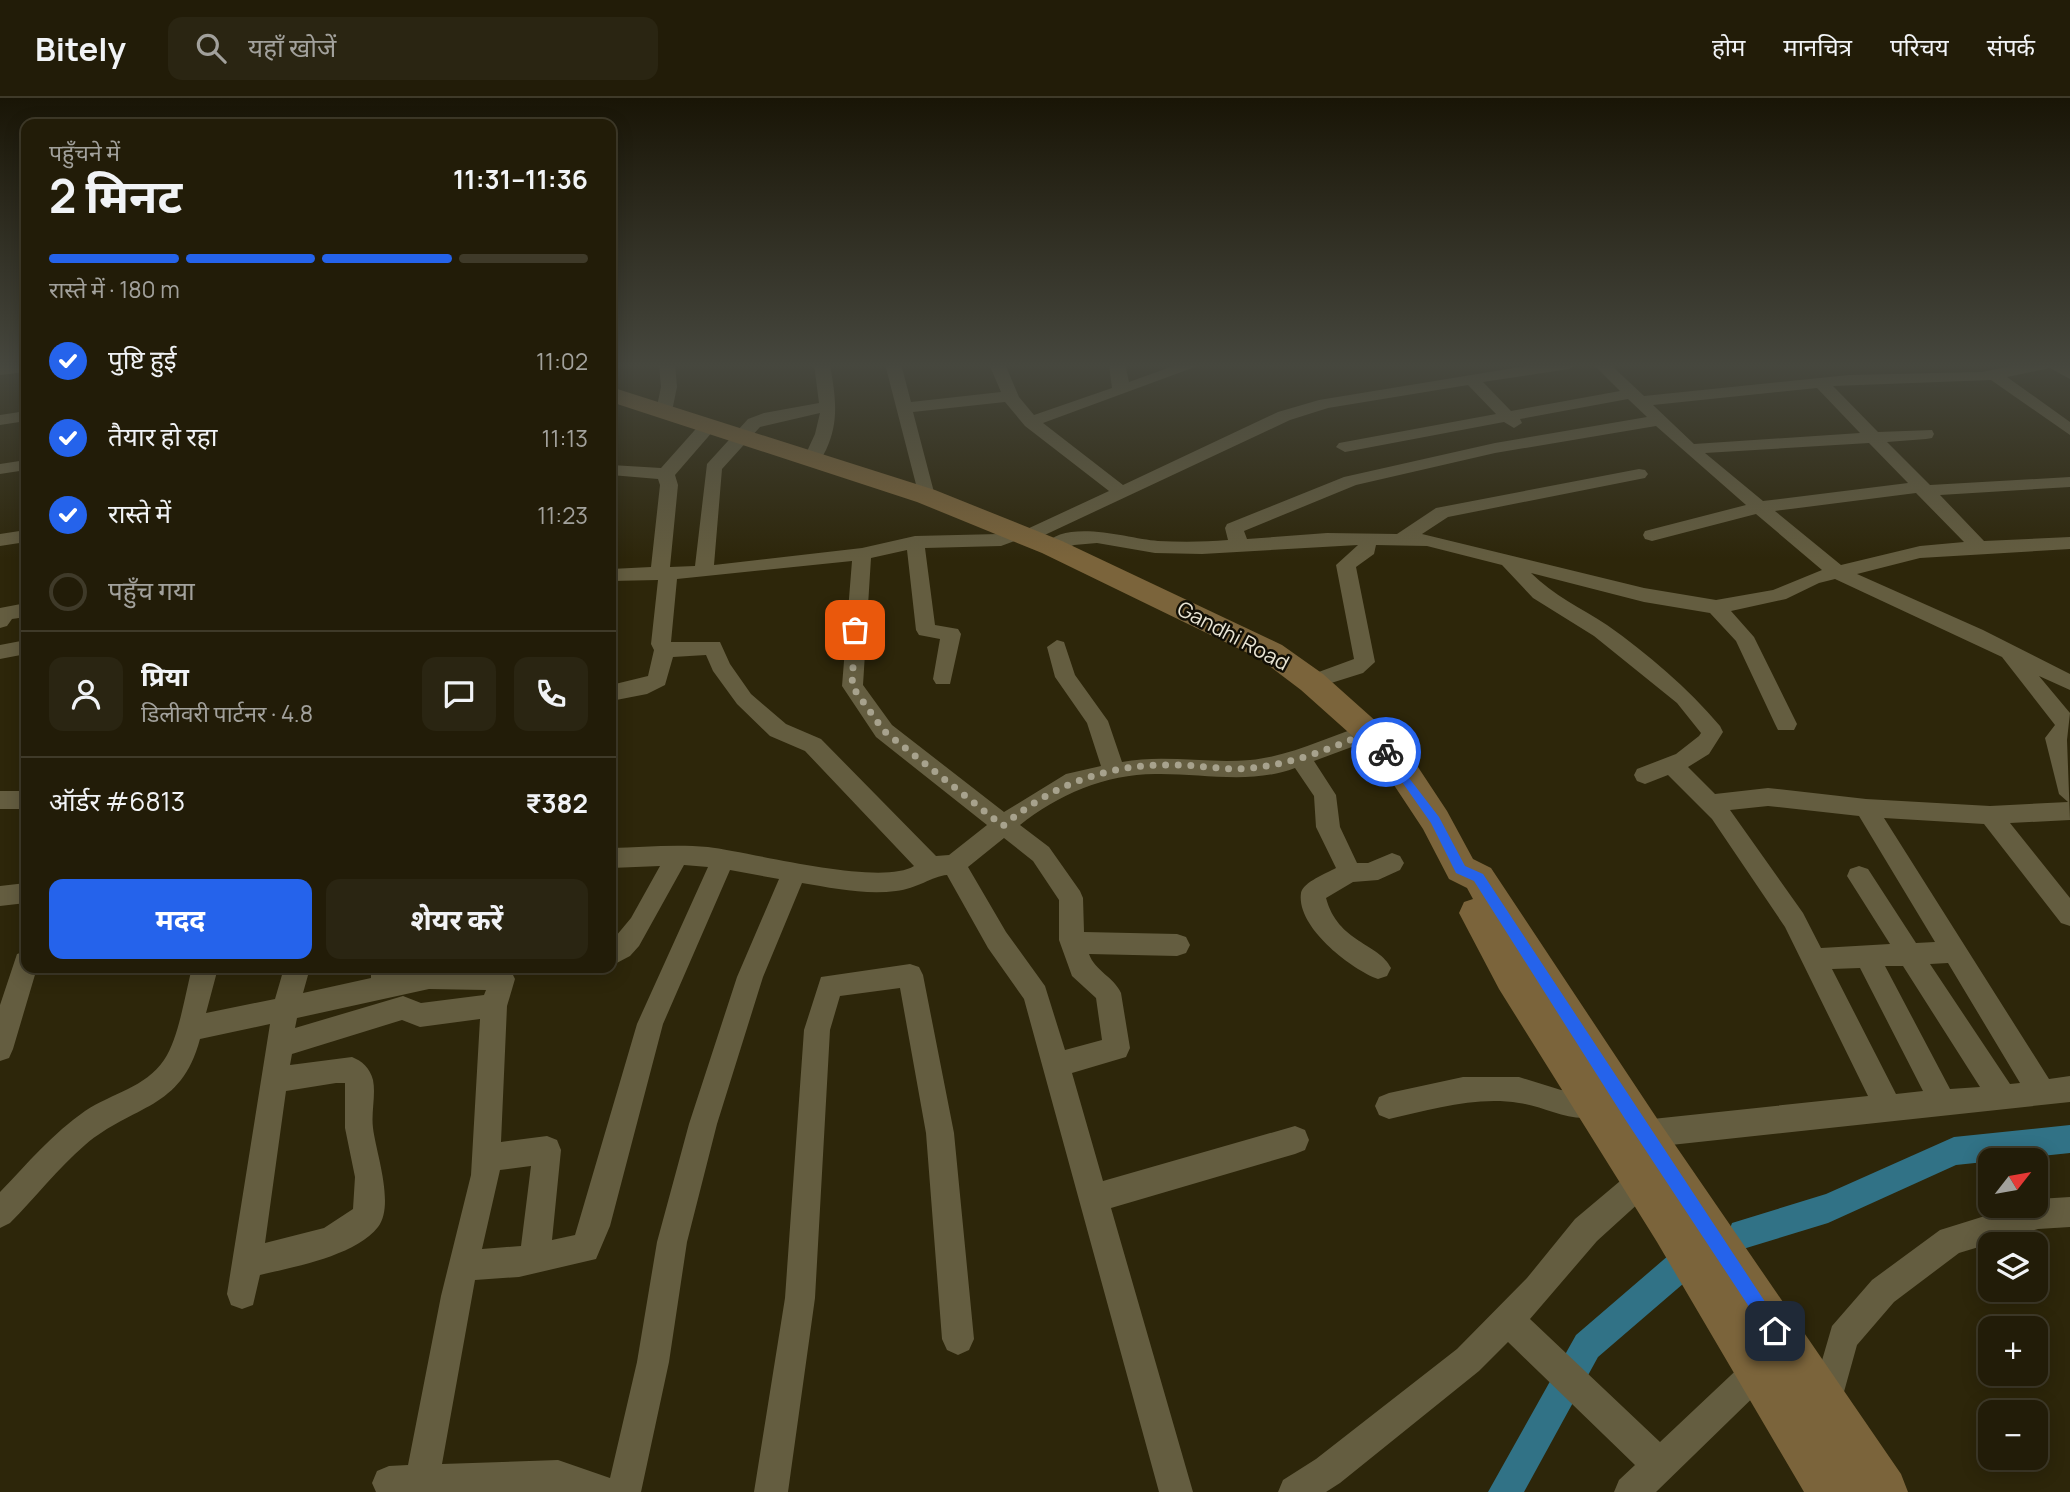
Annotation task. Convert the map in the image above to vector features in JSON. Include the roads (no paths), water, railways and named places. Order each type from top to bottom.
[{"type":"main road","name":"Gandhi Road","points":[[718,429],[926,496],[1032,539],[1227,629],[1270,652],[1312,682],[1368,732],[1402,770],[1435,820],[1461,869],[1479,878],[1643,1134],[1687,1225]]},
{"type":"main road","points":[[1461,869],[1460,883],[1506,965],[1642,1181],[1687,1225],[1730,1294],[1825,1405],[1883,1492]]},
{"type":"main road","points":[[1730,1294],[1758,1371],[1832,1492]]},
{"type":"street","points":[[666,474],[705,429]]},
{"type":"street","points":[[704,572],[713,468],[752,429]]},
{"type":"street","points":[[812,460],[826,429]]},
{"type":"street","points":[[909,429],[926,496]]},
{"type":"street","points":[[1039,429],[1069,455],[1121,492]]},
{"type":"street","points":[[1032,539],[1121,492],[1256,429]]},
{"type":"street","points":[[1345,447],[1439,429]]},
{"type":"street","points":[[1521,429],[1535,442]]},
{"type":"street","points":[[1239,544],[1234,528],[1350,481],[1535,442],[1611,429]]},
{"type":"street","points":[[1668,429],[1836,572],[2006,650],[2070,683]]},
{"type":"street","points":[[1865,429],[1979,547]]},
{"type":"street","points":[[1690,449],[1926,434]]},
{"type":"street","points":[[0,469],[21,466]]},
{"type":"street","points":[[616,470],[666,474]]},
{"type":"street","points":[[616,691],[647,686],[658,680],[664,650],[661,644],[670,485],[666,474]]},
{"type":"street","points":[[1403,538],[1442,512],[1639,474]]},
{"type":"street","points":[[1652,535],[1759,507],[1922,489],[2070,482]]},
{"type":"street","points":[[0,540],[21,532]]},
{"type":"street","points":[[616,575],[704,572],[862,554],[915,542],[1097,537],[1155,547],[1202,548],[1239,544],[1403,538],[1427,540],[1644,595],[1716,607],[1800,588],[1813,578],[1920,552],[2070,543]]},
{"type":"street","points":[[1312,682],[1356,668],[1365,662],[1346,565],[1367,550],[1367,539]]},
{"type":"street","points":[[915,542],[926,631],[951,635],[943,679]]},
{"type":"street","points":[[862,554],[852,686],[884,731],[1041,854],[1064,884],[1071,898],[1072,940],[1081,968],[1108,993],[1116,1048],[1058,1064]]},
{"type":"street","points":[[1507,559],[1540,593],[1601,631],[1699,713],[1712,732],[1708,743],[1695,754],[1645,775]]},
{"type":"street","points":[[1716,607],[1744,638],[1786,724]]},
{"type":"street","points":[[664,650],[713,647],[720,666],[744,699],[778,730],[813,745],[914,851],[942,865],[1036,994],[1058,1064],[1092,1199],[1176,1492]]},
{"type":"street","points":[[1057,647],[1065,677],[1097,721],[1114,771]]},
{"type":"street","points":[[0,652],[21,648]]},
{"type":"street","points":[[2006,650],[2069,727],[2056,738],[2070,794]]},
{"type":"street","points":[[616,858],[677,856],[723,859],[793,872],[889,881],[916,880],[1003,826],[1024,808],[1074,780],[1152,765],[1248,769],[1282,764],[1368,732]]},
{"type":"street","points":[[1300,758],[1325,794],[1328,827],[1350,872]]},
{"type":"street","points":[[1670,764],[1720,813],[1794,920],[1888,1107]]},
{"type":"street","points":[[1710,803],[1768,797],[1866,808],[1990,815],[2070,811]]},
{"type":"street","points":[[0,800],[21,800]]},
{"type":"street","points":[[1866,808],[2042,1093]]},
{"type":"street","points":[[1990,815],[2070,916]]},
{"type":"street","points":[[616,953],[621,951],[638,928],[677,856]]},
{"type":"street","points":[[463,1266],[535,1259],[585,1248],[595,1226],[650,1024],[723,859]]},
{"type":"street","points":[[1378,968],[1344,948],[1316,913],[1313,894],[1350,872],[1370,873],[1392,863]]},
{"type":"street","points":[[624,1492],[653,1362],[672,1242],[703,1124],[750,976],[793,872]]},
{"type":"street","points":[[1859,877],[2003,1098]]},
{"type":"street","points":[[0,896],[21,894]]},
{"type":"street","points":[[1072,940],[1092,944],[1177,945]]},
{"type":"street","points":[[1814,959],[1955,952]]},
{"type":"street","points":[[1867,957],[1943,1103]]},
{"type":"street","points":[[0,1049],[8,994],[21,971]]},
{"type":"street","points":[[0,1213],[74,1136],[97,1119],[158,1088],[176,1066],[204,973]]},
{"type":"street","points":[[243,1294],[285,1009],[296,973]]},
{"type":"street","points":[[771,1492],[800,1298],[817,1030],[830,985],[859,984],[910,975],[940,1133],[958,1339]]},
{"type":"street","points":[[189,1029],[285,1009],[384,977],[502,979],[494,1006],[485,1175],[463,1266],[422,1482]]},
{"type":"street","points":[[280,1045],[403,1008],[420,1015],[494,1006]]},
{"type":"street","points":[[247,1263],[336,1238],[358,1226],[368,1216],[369,1177],[359,1128],[359,1080],[352,1070],[336,1070],[275,1080]]},
{"type":"street","points":[[1643,1134],[2070,1089]]},
{"type":"street","points":[[1389,1106],[1463,1090],[1519,1090],[1561,1102],[1594,1105]]},
{"type":"street","points":[[1092,1199],[1295,1140]]},
{"type":"street","points":[[486,1158],[547,1150],[535,1259]]},
{"type":"street","points":[[1295,1492],[1328,1471],[1468,1360],[1538,1289],[1586,1230],[1642,1181]]},
{"type":"street","points":[[1825,1405],[1843,1337],[1882,1291],[1951,1241],[2038,1214],[2070,1212]]},
{"type":"street","points":[[1508,1320],[1660,1465]]},
{"type":"street","points":[[1631,1492],[1758,1371]]},
{"type":"street","points":[[389,1483],[558,1477],[603,1492]]},
{"type":"waterway","points":[[1743,1234],[1828,1208],[1954,1151],[2070,1139]]},
{"type":"waterway","points":[[1505,1492],[1587,1346],[1680,1266]]}]
